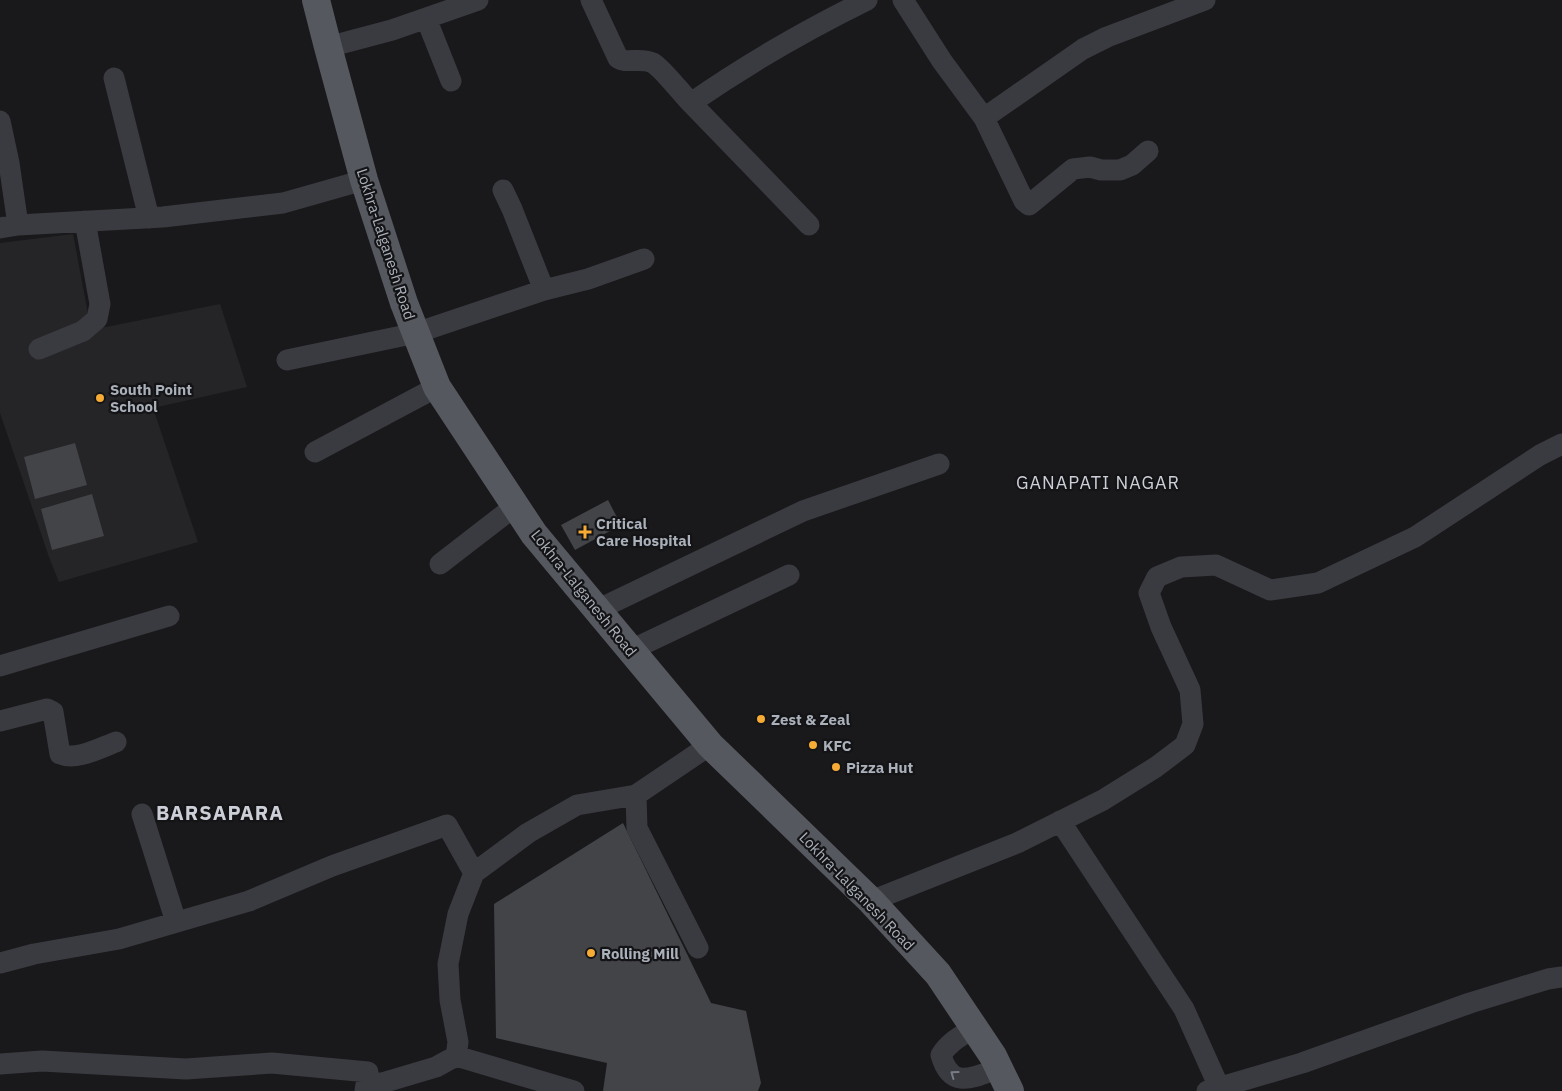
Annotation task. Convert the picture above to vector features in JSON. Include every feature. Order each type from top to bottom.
[{"type":"main road","name":"Lokhra-Lalganesh Road","points":[[316,0],[364,180],[404,303],[437,387],[534,534],[710,745],[871,901],[938,974],[994,1056],[1005,1080]]},
{"type":"street","points":[[328,47],[392,30],[478,0]]},
{"type":"street","points":[[591,0],[618,58],[623,61],[644,60],[654,63],[809,225]]},
{"type":"street","points":[[691,103],[725,79],[770,52],[867,0]]},
{"type":"street","points":[[903,0],[942,61],[984,118],[1024,201],[1029,205],[1073,169],[1090,167],[1101,170],[1120,170],[1132,165],[1148,151]]},
{"type":"street","points":[[984,118],[1083,49],[1107,37],[1205,0]]},
{"type":"street","points":[[426,18],[451,81]]},
{"type":"street","points":[[114,78],[150,218]]},
{"type":"street","points":[[0,121],[9,163],[9,226],[150,218],[283,203],[364,180]]},
{"type":"street","points":[[503,190],[544,290]]},
{"type":"street","points":[[39,349],[83,331],[97,319],[100,304],[85,221]]},
{"type":"street","points":[[287,360],[416,333],[544,290],[588,280],[644,259]]},
{"type":"street","points":[[315,452],[437,387]]},
{"type":"street","points":[[871,901],[1017,843],[1103,800],[1156,767],[1185,745],[1192,724],[1190,690],[1161,627],[1149,593],[1157,577],[1181,567],[1216,565],[1270,590],[1318,583],[1415,537],[1540,455],[1562,444]]},
{"type":"street","points":[[598,610],[803,511],[939,464]]},
{"type":"street","points":[[440,564],[515,506]]},
{"type":"street","points":[[631,650],[789,575]]},
{"type":"street","points":[[0,666],[169,616]]},
{"type":"street","points":[[0,721],[47,708],[52,712],[60,754],[66,756],[74,757],[116,742]]},
{"type":"street","points":[[456,1056],[458,1042],[450,1000],[448,964],[458,914],[474,873],[528,833],[577,805],[636,795],[710,745]]},
{"type":"street","points":[[636,795],[637,828],[698,948]]},
{"type":"street","points":[[142,814],[176,922]]},
{"type":"street","points":[[1060,821],[1184,1009],[1213,1089],[1302,1063],[1470,1003],[1548,979],[1562,977]]},
{"type":"street","points":[[0,963],[34,954],[119,939],[249,901],[332,866],[448,825],[474,873]]},
{"type":"street","points":[[974,1028],[945,1048],[941,1055],[944,1066],[961,1080],[1005,1080]]},
{"type":"street","points":[[0,1064],[42,1061],[186,1069],[272,1063],[368,1072],[365,1088],[436,1067],[456,1056],[574,1091]]},
{"type":"shaded area","name":"South Point School","points":[[73,234],[91,330],[220,304],[247,387],[153,408],[198,542],[59,582],[0,413],[0,243]]},
{"type":"building","points":[[75,443],[87,485],[35,499],[24,457]]},
{"type":"building","points":[[92,494],[104,536],[52,550],[41,509]]},
{"type":"building","points":[[608,500],[621,525],[575,550],[561,525]]},
{"type":"building","name":"Rolling Mill","points":[[623,823],[711,1003],[746,1011],[761,1083],[758,1091],[603,1091],[607,1063],[496,1038],[494,904]]},
{"type":"place","name":"South Point School","points":[[100,398]]},
{"type":"place","name":"Critical Care Hospital","points":[[585,532]]},
{"type":"place","name":"Zest & Zeal","points":[[761,719]]},
{"type":"place","name":"KFC","points":[[813,745]]},
{"type":"place","name":"Pizza Hut","points":[[836,767]]},
{"type":"place","name":"Rolling Mill","points":[[591,953]]},
{"type":"district","name":"GANAPATI NAGAR","points":[[1098,482]]},
{"type":"district","name":"BARSAPARA","points":[[220,812]]}]
